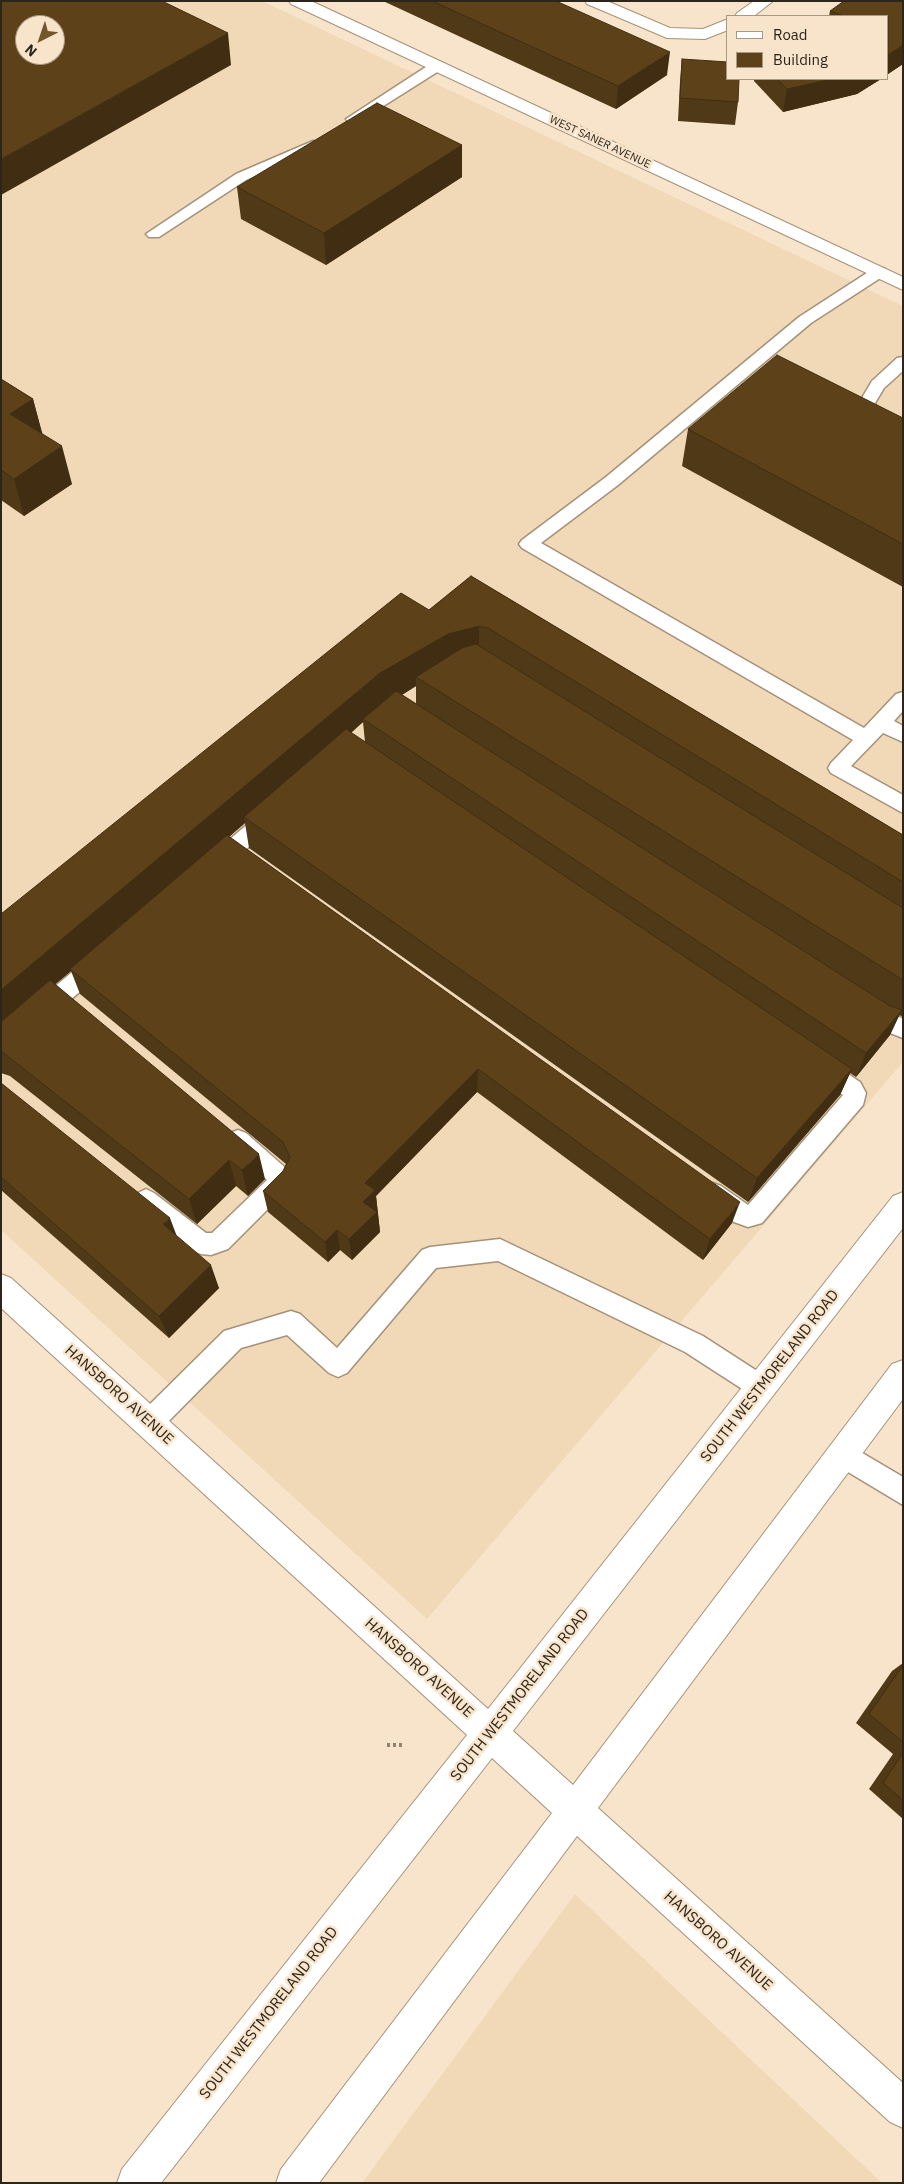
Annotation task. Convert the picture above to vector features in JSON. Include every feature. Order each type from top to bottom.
[{"type":"street","name":"WEST SANER AVENUE","points":[[297,1],[903,284]]},
{"type":"street","points":[[593,1],[667,33],[705,34],[726,25]]},
{"type":"street","points":[[744,15],[765,1]]},
{"type":"street","name":"SOUTH WESTMORELAND ROAD","points":[[136,2183],[762,1388],[903,1205]]},
{"type":"street","name":"HANSBORO AVENUE","points":[[1,1288],[903,2109]]},
{"type":"street","points":[[295,2183],[903,1374]]},
{"type":"lane","points":[[339,128],[437,66]]},
{"type":"lane","points":[[154,234],[240,177],[308,148],[323,138]]},
{"type":"lane","points":[[866,738],[528,544],[612,481],[805,320],[879,272]]},
{"type":"lane","points":[[903,362],[878,385],[868,403],[875,426],[887,438],[903,445]]},
{"type":"lane","points":[[903,699],[838,768],[903,805]]},
{"type":"lane","points":[[880,722],[903,735]]},
{"type":"lane","points":[[202,874],[240,854],[283,805]]},
{"type":"lane","points":[[1,1046],[69,1000],[114,950]]},
{"type":"lane","points":[[855,1001],[888,1022],[903,1028]]},
{"type":"lane","points":[[694,1179],[742,1214],[754,1215],[855,1098],[855,1093],[852,1089],[802,1055]]},
{"type":"lane","points":[[132,1188],[201,1243],[211,1244],[220,1241],[278,1184],[281,1178],[219,1124]]},
{"type":"lane","points":[[150,1423],[233,1339],[291,1322],[338,1365],[430,1258],[500,1250],[694,1344],[762,1388]]},
{"type":"lane","points":[[842,1454],[903,1492]]},
{"type":"path","points":[[386,1745],[404,1745]]},
{"type":"shaded area","points":[[1,1],[262,1],[903,306],[903,1062],[427,1619],[1,1230]]},
{"type":"shaded area","points":[[575,1894],[882,2183],[362,2183]]},
{"type":"building","points":[[1,1],[162,1],[228,33],[1,159]]},
{"type":"building","points":[[432,1],[556,1],[670,52],[618,86]]},
{"type":"building","points":[[844,1],[903,1],[903,45],[889,54],[889,15],[841,15],[830,11]]},
{"type":"building","points":[[682,59],[726,62],[726,80],[739,80],[738,102],[680,98]]},
{"type":"building","points":[[778,80],[827,80],[787,89]]},
{"type":"building","points":[[377,103],[462,145],[324,233],[237,187]]},
{"type":"building","points":[[777,355],[903,418],[903,544],[688,429]]},
{"type":"building","points":[[1,379],[33,399],[10,414],[62,446],[14,479],[1,470]]},
{"type":"building","points":[[471,576],[903,835],[903,882],[488,628],[479,626],[448,634],[380,673],[1,990],[1,914],[401,593],[429,610]]},
{"type":"building","points":[[476,644],[903,908],[903,980],[416,677],[462,648]]},
{"type":"building","points":[[396,691],[890,1006],[902,1010],[866,1053],[363,719]]},
{"type":"building","points":[[346,729],[852,1069],[757,1178],[244,817]]},
{"type":"building","points":[[227,835],[740,1202],[710,1239],[478,1069],[365,1183],[375,1190],[363,1202],[377,1212],[349,1239],[337,1230],[325,1242],[263,1191],[283,1171],[290,1157],[283,1142],[70,969]]},
{"type":"building","points":[[50,980],[259,1154],[242,1170],[229,1160],[189,1199],[1,1051],[1,1022]]},
{"type":"building","points":[[1,1083],[170,1218],[163,1224],[211,1265],[159,1316],[1,1177]]},
{"type":"building","points":[[903,1665],[903,1742],[869,1714]]},
{"type":"building","points":[[903,1753],[903,1800],[883,1783]]}]
